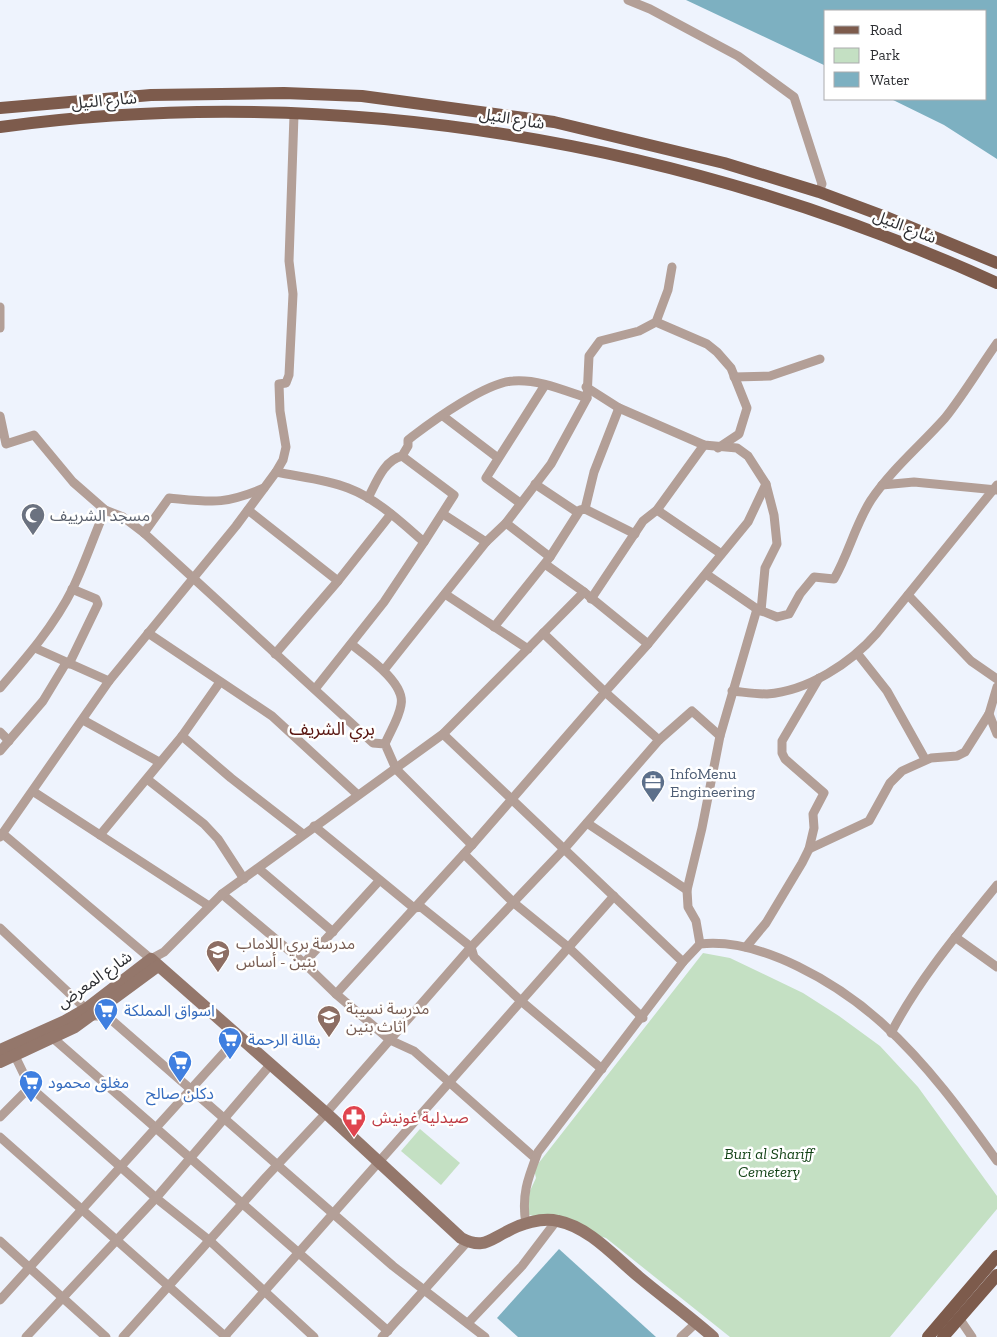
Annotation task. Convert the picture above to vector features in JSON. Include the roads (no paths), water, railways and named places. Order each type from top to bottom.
[{"type":"main road","name":"شارع النيل","points":[[0,108],[54,102],[198,93],[284,93],[373,97],[554,122],[724,163],[819,192],[886,217],[997,263]]},
{"type":"main road","points":[[372,119],[374,112],[373,97]]},
{"type":"main road","points":[[398,121],[395,112],[401,102]]},
{"type":"main road","name":"شارع النيل","points":[[0,127],[146,113],[226,111],[398,121],[475,129],[552,141],[747,190],[879,233],[997,283]]},
{"type":"main road","points":[[715,181],[722,176],[724,163]]},
{"type":"main road","points":[[747,190],[746,182],[754,172]]},
{"type":"main road","points":[[153,961],[326,1113],[440,1219],[468,1242],[484,1244],[526,1224],[557,1220],[590,1236],[713,1337]]},
{"type":"main road","name":"شارع المعرض","points":[[0,1062],[54,1039],[153,961]]},
{"type":"main road","name":"شارع المعرض","points":[[0,1050],[90,1012]]},
{"type":"main road","points":[[432,1210],[447,1216],[470,1234],[477,1236],[506,1232]]},
{"type":"main road","points":[[928,1337],[997,1256]]},
{"type":"main road","points":[[943,1337],[997,1275]]},
{"type":"street","points":[[628,0],[650,9],[738,56],[794,97],[822,184],[819,192]]},
{"type":"street","points":[[294,115],[289,261],[293,294],[289,375],[286,383],[279,384],[280,410],[286,447],[276,472],[267,487],[109,681],[34,792],[1,836],[153,961],[222,894],[444,734],[543,634],[588,595],[643,521],[657,510],[704,445]]},
{"type":"street","points":[[384,670],[486,542],[506,523],[551,464],[587,398],[586,387],[589,356],[600,341],[639,331],[656,322],[668,290],[672,267]]},
{"type":"street","points":[[0,307],[0,328]]},
{"type":"street","points":[[656,322],[707,344],[731,368],[747,408],[739,434],[718,448]]},
{"type":"street","points":[[706,574],[759,610],[777,617],[789,614],[800,594],[814,577],[834,579],[846,558],[863,513],[882,485],[898,465],[944,418],[997,343]]},
{"type":"street","points":[[734,377],[770,376],[820,359]]},
{"type":"street","points":[[402,456],[408,446],[408,440],[469,399],[498,384],[511,381],[545,385],[587,398]]},
{"type":"street","points":[[520,503],[486,478],[545,385]]},
{"type":"street","points":[[586,387],[619,408],[704,445],[718,448],[737,448],[743,451],[766,484],[774,515],[777,544],[765,568],[759,610],[732,691],[720,736],[702,828],[687,890],[688,907],[696,921],[700,944]]},
{"type":"street","points":[[494,627],[547,561],[581,511],[619,408]]},
{"type":"street","points":[[0,416],[6,444],[34,435],[73,482],[105,510],[123,517],[144,533],[192,579],[373,742],[385,744]]},
{"type":"street","points":[[444,416],[498,458]]},
{"type":"street","points":[[314,690],[384,602],[454,497],[453,493],[402,456],[395,457],[384,470],[368,498]]},
{"type":"street","points":[[276,472],[334,483],[368,498],[391,514],[424,542]]},
{"type":"street","points":[[882,485],[914,482],[996,488]]},
{"type":"street","points":[[535,484],[581,511],[635,534]]},
{"type":"street","points":[[336,994],[464,854],[648,644],[706,574],[720,553],[748,522],[766,484]]},
{"type":"street","points":[[144,533],[169,498],[222,502],[267,487]]},
{"type":"street","points":[[732,691],[766,694],[778,692],[819,678],[857,653],[868,644],[996,488]]},
{"type":"street","points":[[0,688],[35,648],[72,589],[105,510]]},
{"type":"street","points":[[248,510],[338,581]]},
{"type":"street","points":[[657,510],[720,553]]},
{"type":"street","points":[[275,654],[338,581],[391,514]]},
{"type":"street","points":[[443,514],[486,542]]},
{"type":"street","points":[[506,523],[547,561],[648,644]]},
{"type":"street","points":[[0,751],[43,702],[68,664],[98,604],[96,599],[72,589]]},
{"type":"street","points":[[445,594],[528,649]]},
{"type":"street","points":[[908,595],[971,661],[997,679]]},
{"type":"street","points":[[148,633],[272,716],[358,795]]},
{"type":"street","points":[[543,634],[659,740]]},
{"type":"street","points":[[351,644],[384,670],[398,688],[402,703],[385,744],[396,769],[472,845]]},
{"type":"street","points":[[35,648],[109,681]]},
{"type":"street","points":[[857,653],[886,690],[926,759]]},
{"type":"street","points":[[746,947],[766,923],[809,850],[814,828],[813,814],[824,793],[785,759],[782,753],[782,742],[819,678]]},
{"type":"street","points":[[100,835],[182,736],[220,682]]},
{"type":"street","points":[[809,850],[869,821],[890,783],[902,772],[926,759],[958,756],[966,752],[990,714],[997,687]]},
{"type":"street","points":[[123,1337],[274,1168],[279,1166],[471,946],[514,904],[659,740],[692,712],[720,736]]},
{"type":"street","points":[[990,714],[997,734]]},
{"type":"street","points":[[83,720],[159,762]]},
{"type":"street","points":[[0,732],[9,741]]},
{"type":"street","points":[[444,734],[510,800],[565,848],[683,962]]},
{"type":"street","points":[[182,736],[231,778],[303,834]]},
{"type":"street","points":[[147,779],[204,824],[218,839],[244,879]]},
{"type":"street","points":[[34,792],[209,906]]},
{"type":"street","points":[[587,823],[687,890]]},
{"type":"street","points":[[314,826],[414,908],[421,907],[471,946],[474,958],[521,1001],[602,1069]]},
{"type":"street","points":[[464,854],[514,904],[568,947],[643,1018]]},
{"type":"street","points":[[259,869],[333,932]]},
{"type":"street","points":[[304,963],[379,881]]},
{"type":"street","points":[[891,1033],[901,1014],[955,937],[997,885]]},
{"type":"street","points":[[222,894],[304,963],[336,994],[390,1040],[414,1051],[536,1158]]},
{"type":"street","points":[[0,1137],[225,1337],[614,896]]},
{"type":"street","points":[[0,928],[90,1012],[107,1016],[333,1214],[424,1290],[468,1323],[479,1335]]},
{"type":"street","points":[[955,937],[997,967]]},
{"type":"street","points":[[526,1224],[524,1200],[529,1171],[546,1140],[643,1018],[683,962],[700,944],[723,942],[768,952],[826,983],[883,1024],[937,1082],[997,1161]]},
{"type":"street","points":[[0,1300],[239,1036]]},
{"type":"street","points":[[54,1039],[299,1253],[385,1334],[468,1242]]},
{"type":"street","points":[[15,1056],[30,1087],[156,1198],[210,1240],[264,1293],[314,1337]]},
{"type":"street","points":[[26,1337],[156,1198],[271,1064]]},
{"type":"street","points":[[0,1117],[30,1087]]},
{"type":"street","points":[[468,1323],[522,1266],[557,1220]]},
{"type":"street","points":[[0,1241],[106,1337]]},
{"type":"street","points":[[959,1318],[972,1337]]},
{"type":"street","points":[[682,1337],[696,1323]]},
{"type":"water","points":[[686,0],[997,0],[997,159],[944,125],[893,100],[987,100],[987,10],[824,10],[824,65]]},
{"type":"water","points":[[559,1249],[656,1337],[518,1337],[497,1318]]},
{"type":"place","name":"مسجد الشرييف","points":[[33,536]]},
{"type":"place","name":"InfoMenu Engineering","points":[[653,803]]},
{"type":"place","name":"مدرسة بري اللاماب بنين - أساس","points":[[218,973]]},
{"type":"place","name":"اسواق المملكة","points":[[106,1031]]},
{"type":"place","name":"مدرسة نسيبة اثاث بنين","points":[[329,1038]]},
{"type":"place","name":"بقالة الرحمة","points":[[230,1060]]},
{"type":"place","name":"دكلن صالح","points":[[180,1083]]},
{"type":"place","name":"مغلق محمود","points":[[31,1103]]},
{"type":"place","name":"صيدلية غونيش","points":[[354,1138]]},
{"type":"district","name":"بري الشريف","points":[[332,729]]},
{"type":"park label","name":"Buri al Shariff Cemetery","points":[[769,1162]]}]
